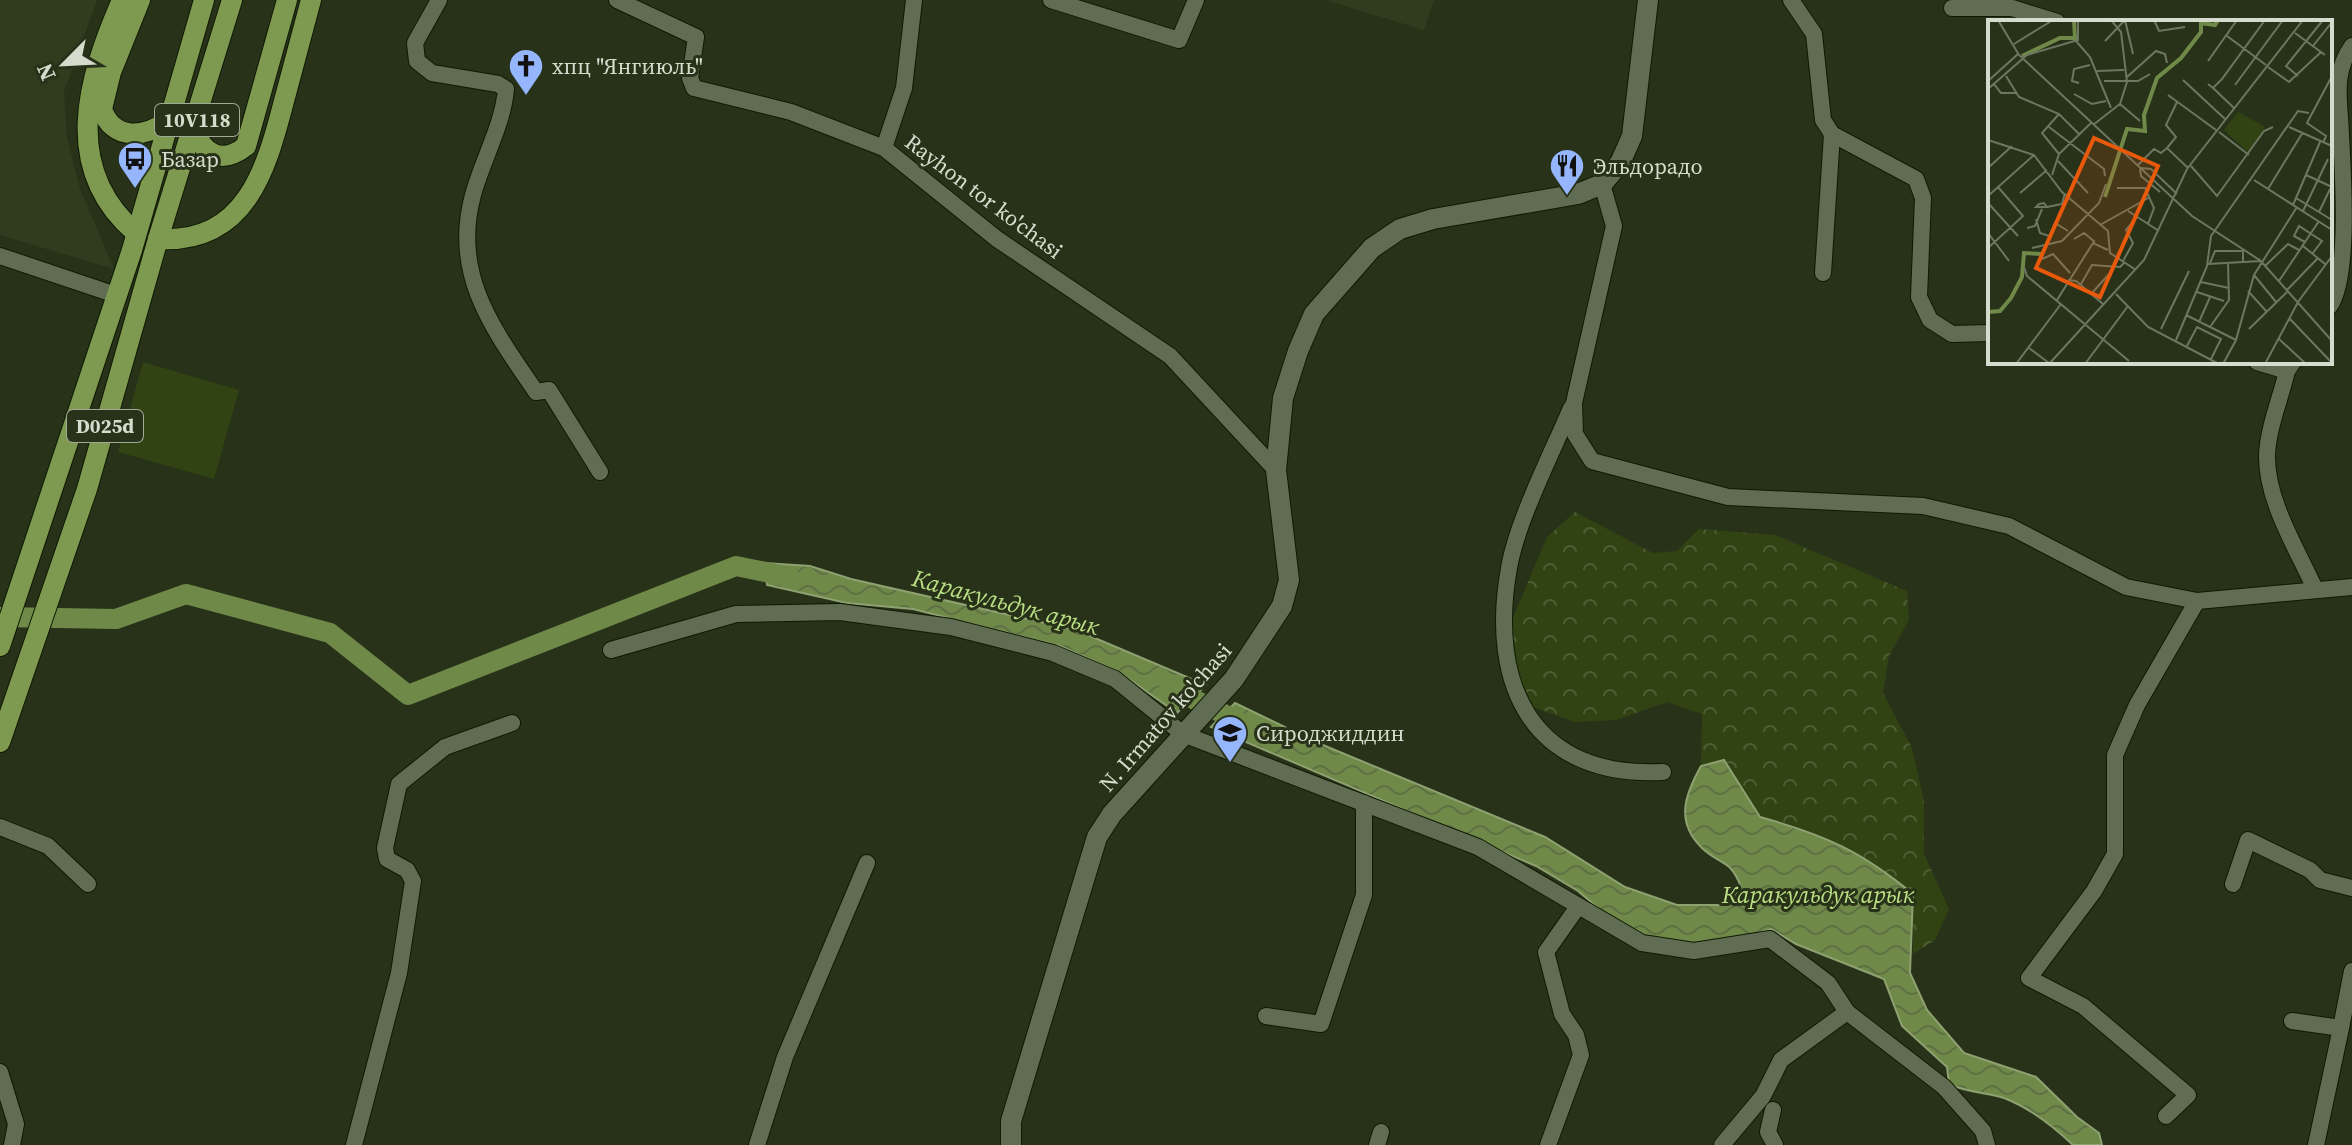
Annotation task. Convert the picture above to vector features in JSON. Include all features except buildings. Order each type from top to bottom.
[{"type":"main road","points":[[122,0],[93,73],[87,132],[92,160],[107,197],[136,233]]},
{"type":"main road","points":[[140,0],[111,72],[102,109],[112,126],[128,134],[148,132],[168,121]]},
{"type":"main road","name":"10V118","points":[[136,233],[204,0]]},
{"type":"main road","name":"10V118","points":[[158,239],[232,0]]},
{"type":"main road","points":[[194,127],[203,148],[218,157],[235,155],[246,146],[287,0]]},
{"type":"main road","points":[[158,239],[201,234],[239,208],[254,192],[268,159],[311,0]]},
{"type":"main road","name":"D025d","points":[[0,646],[136,233]]},
{"type":"main road","name":"D025d","points":[[1,739],[65,557],[158,239]]},
{"type":"main road","points":[[35,546],[65,557]]},
{"type":"street","points":[[439,0],[415,43],[417,61],[432,73],[498,84],[506,89],[469,216],[470,281],[483,311],[536,392],[549,390],[600,472]]},
{"type":"street","name":"Rayhon tor ko'chasi","points":[[617,0],[696,37],[690,78],[694,88],[791,112],[884,148],[997,239],[1170,356],[1276,470]]},
{"type":"street","points":[[884,148],[904,88],[914,0]]},
{"type":"street","points":[[1051,0],[1179,40],[1196,0]]},
{"type":"street","points":[[1648,0],[1632,136],[1620,163],[1602,184],[1614,226],[1574,403],[1540,480],[1509,567],[1504,653],[1529,721],[1569,757],[1642,773],[1663,772]]},
{"type":"street","points":[[1791,0],[1814,34],[1823,120],[1832,134],[1916,179],[1923,198],[1919,297],[1930,320],[1952,334],[1988,333]]},
{"type":"street","points":[[1952,8],[2012,8],[2051,20]]},
{"type":"street","points":[[2332,301],[2342,278],[2337,89],[2343,57],[2352,46]]},
{"type":"street","points":[[1823,273],[1832,134]]},
{"type":"street","name":"N. Irmatov ko'chasi","points":[[1011,1145],[1011,1121],[1097,837],[1112,814],[1234,679],[1282,606],[1289,580],[1276,470],[1283,398],[1314,314],[1372,248],[1400,229],[1433,219],[1578,194],[1602,184]]},
{"type":"street","points":[[0,256],[116,295]]},
{"type":"street","points":[[2290,366],[2267,454],[2269,477],[2315,589]]},
{"type":"street","points":[[1574,403],[1575,434],[1592,461],[1728,497],[1923,506],[2009,526],[2126,587],[2197,601],[2352,587]]},
{"type":"street","points":[[762,614],[763,595]]},
{"type":"street","points":[[2166,1116],[2188,1095],[2083,1006],[2029,978],[2094,891],[2115,854],[2112,802],[2115,755],[2137,705],[2197,601]]},
{"type":"street","points":[[611,650],[736,614],[840,612],[951,627],[1053,653],[1115,679],[1183,734],[1478,847],[1547,886],[1577,908],[1642,943],[1694,951],[1770,939],[1828,983],[1847,1012],[1944,1087],[1983,1131],[1987,1145]]},
{"type":"street","points":[[354,1145],[399,973],[413,881],[407,870],[387,859],[385,848],[399,784],[445,747],[512,723]]},
{"type":"street","points":[[1266,1016],[1321,1024],[1364,895],[1364,803]]},
{"type":"street","points":[[0,827],[48,846],[88,884]]},
{"type":"street","points":[[2233,884],[2248,840],[2310,870],[2320,880],[2352,888]]},
{"type":"street","points":[[757,1145],[785,1057],[867,863]]},
{"type":"street","points":[[1548,1145],[1581,1055],[1576,1035],[1562,1014],[1546,952],[1577,908]]},
{"type":"street","points":[[2316,1145],[2352,971]]},
{"type":"street","points":[[1722,1145],[1763,1096],[1781,1060],[1847,1012]]},
{"type":"street","points":[[2292,1021],[2341,1028]]},
{"type":"street","points":[[0,1072],[16,1124],[12,1145]]},
{"type":"street","points":[[1773,1110],[1768,1132],[1775,1145]]},
{"type":"shaded area","points":[[0,0],[97,0],[64,92],[67,138],[80,189],[114,269],[0,235]]},
{"type":"shaded area","points":[[1325,0],[1434,0],[1424,30]]},
{"type":"green space","points":[[143,362],[239,390],[214,479],[118,452]]},
{"type":"green space","points":[[1575,512],[1653,553],[1677,551],[1699,529],[1775,535],[1907,591],[1909,620],[1889,656],[1883,693],[1912,748],[1924,801],[1924,854],[1949,909],[1935,940],[1913,954],[1913,894],[1879,867],[1842,845],[1760,817],[1724,760],[1701,766],[1702,714],[1667,702],[1616,720],[1575,722],[1533,707],[1517,678],[1512,656],[1513,618],[1547,537]]},
{"type":"water","name":"Каракульдук арык","points":[[764,563],[810,566],[851,579],[1076,630],[1206,685],[1177,713],[1119,672],[1060,646],[913,609],[847,603],[767,585]]},
{"type":"water","name":"Каракульдук арык","points":[[1235,703],[1318,743],[1545,837],[1625,887],[1677,905],[1723,905],[1741,887],[1733,871],[1693,838],[1685,817],[1687,797],[1701,766],[1724,760],[1760,817],[1823,838],[1859,855],[1913,894],[1910,973],[1927,1010],[1964,1053],[2036,1077],[2077,1117],[2099,1133],[2102,1145],[2073,1145],[2041,1118],[2014,1102],[1949,1084],[1947,1067],[1902,1026],[1884,979],[1796,944],[1771,929],[1733,940],[1681,948],[1628,933],[1578,891],[1536,866],[1211,727]]},
{"type":"waterway","name":"Каракульдук арык","points":[[0,617],[116,619],[186,594],[330,633],[408,695],[736,566],[790,577]]},
{"type":"waterway","name":"Каракульдук арык","points":[[1169,687],[1248,726]]},
{"type":"place","name":"хпц \"Янгиюль\"","points":[[526,97]]},
{"type":"place","name":"Базар","points":[[135,190]]},
{"type":"place","name":"Эльдорадо","points":[[1567,197]]},
{"type":"place","name":"Сироджиддин","points":[[1230,764]]}]
